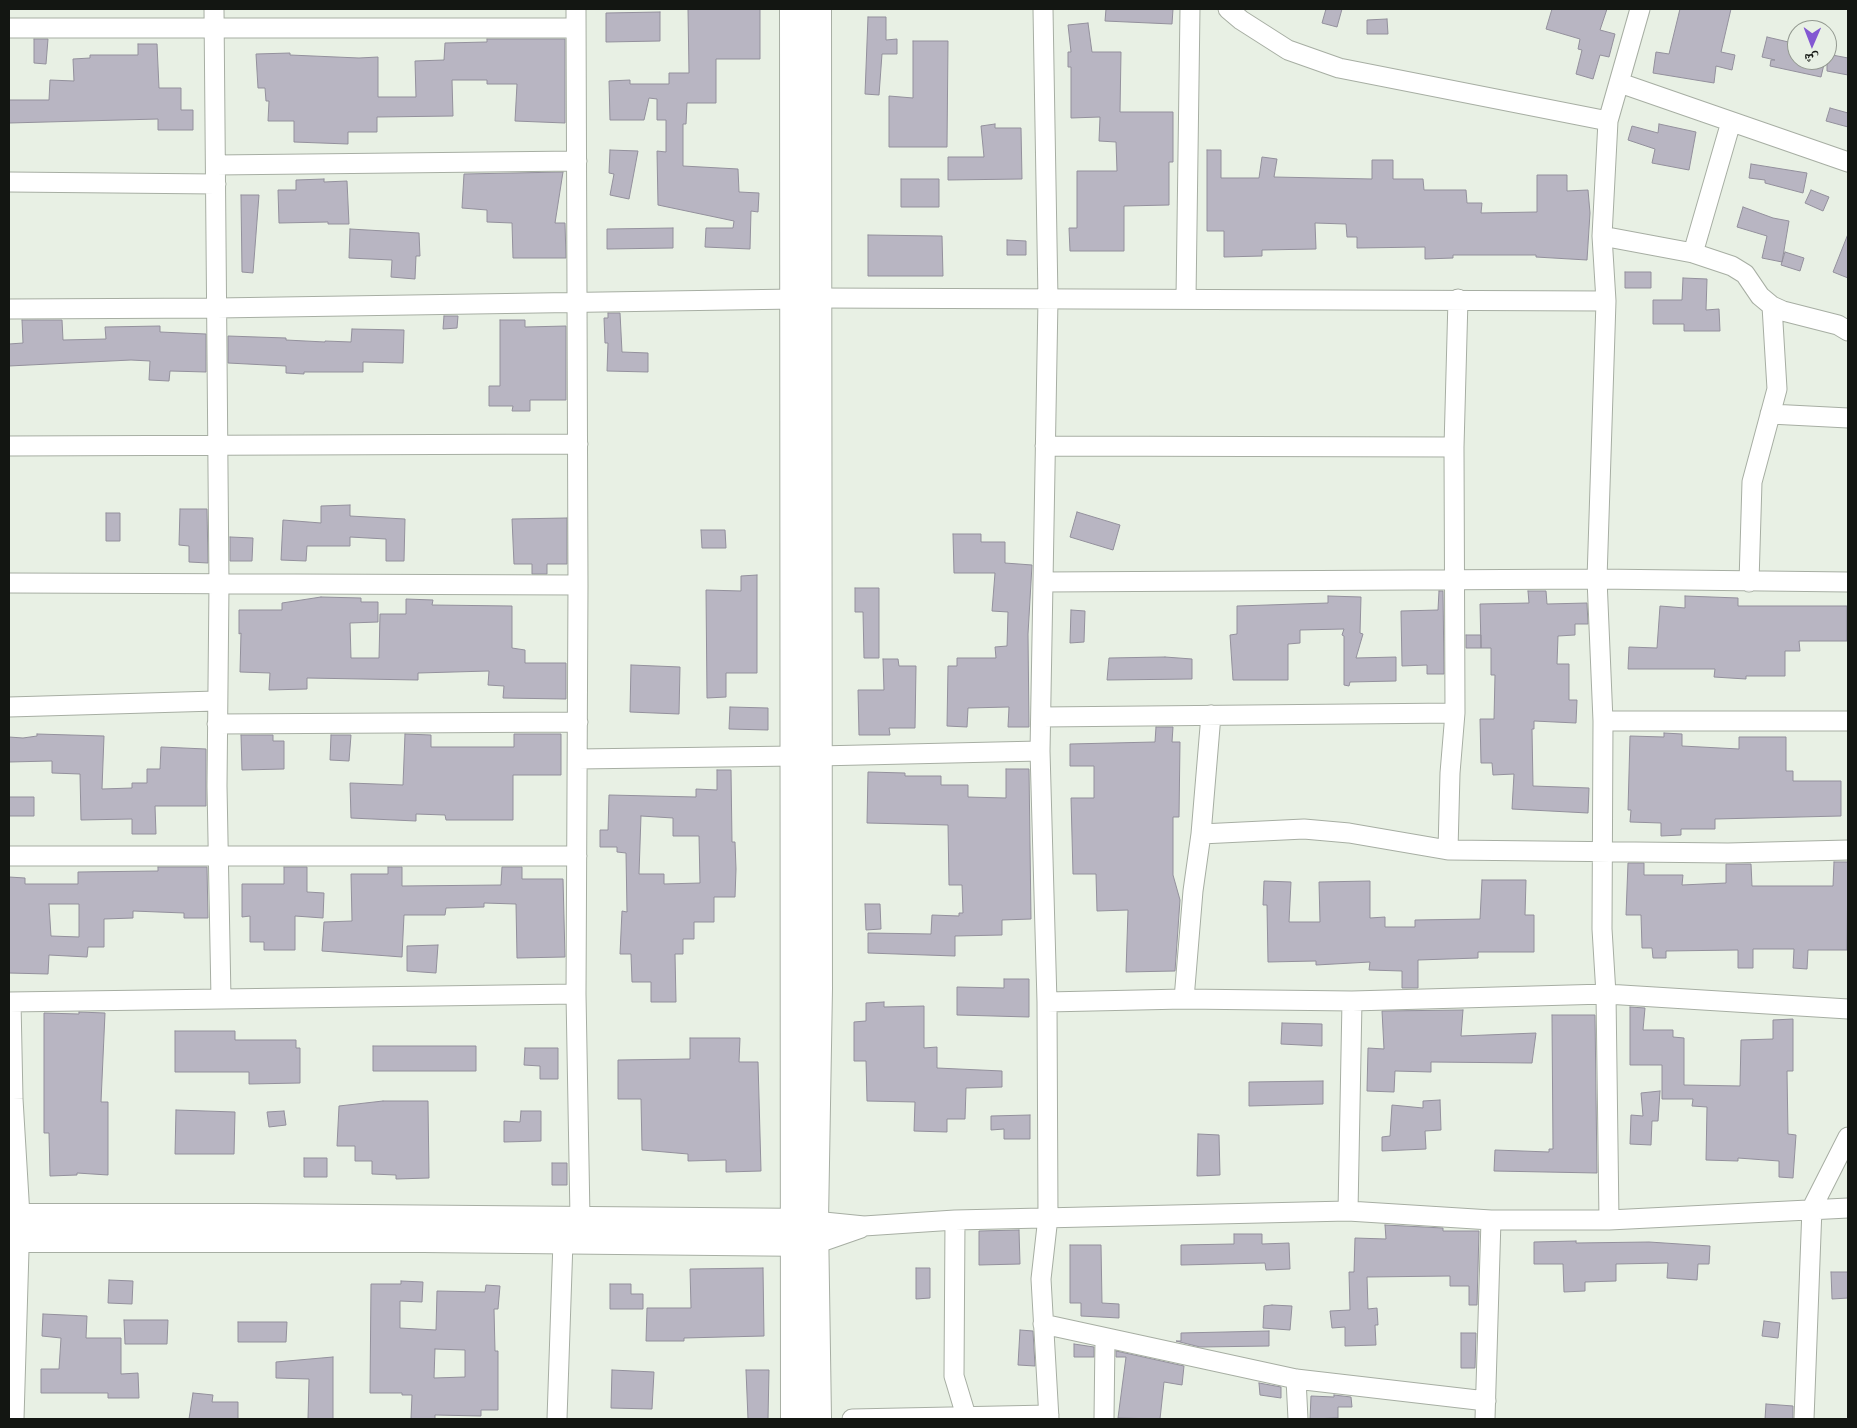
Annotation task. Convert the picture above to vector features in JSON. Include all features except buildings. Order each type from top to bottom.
[{"type":"main road","points":[[794,9],[806,298]]},
{"type":"main road","points":[[794,1419],[818,988],[806,756],[806,298],[817,9]]},
{"type":"main road","points":[[804,1232],[817,1419]]},
{"type":"street","points":[[214,9],[219,584],[216,701],[221,999]]},
{"type":"street","points":[[576,9],[578,444],[576,994],[580,1218]]},
{"type":"street","points":[[852,1419],[1049,1417],[1041,1279],[1048,1217],[1047,1002],[1040,751],[1048,299],[1043,9]]},
{"type":"street","points":[[1186,298],[1190,9]]},
{"type":"street","points":[[1228,9],[1241,20],[1288,50],[1339,68],[1608,121]]},
{"type":"street","points":[[1609,1220],[1606,994],[1602,929],[1603,721],[1597,579],[1606,301],[1602,236],[1608,121],[1640,9]]},
{"type":"street","points":[[9,28],[576,28]]},
{"type":"street","points":[[1620,83],[1848,162]]},
{"type":"street","points":[[1693,253],[1731,122]]},
{"type":"street","points":[[216,165],[577,161]]},
{"type":"street","points":[[9,182],[216,184]]},
{"type":"street","points":[[1602,236],[1693,253],[1732,266],[1745,274],[1760,296],[1772,306],[1783,311],[1838,325],[1848,331]]},
{"type":"street","points":[[9,309],[217,308],[806,298],[1606,301]]},
{"type":"street","points":[[1448,850],[1450,773],[1455,713],[1454,447],[1458,299]]},
{"type":"street","points":[[1749,582],[1752,482],[1777,389],[1772,306]]},
{"type":"street","points":[[1770,414],[1848,418]]},
{"type":"street","points":[[9,446],[218,447],[578,444]]},
{"type":"street","points":[[1045,446],[1454,447]]},
{"type":"street","points":[[1044,582],[1597,579],[1848,582]]},
{"type":"street","points":[[9,583],[578,585]]},
{"type":"street","points":[[9,707],[216,701]]},
{"type":"street","points":[[1042,717],[1455,713]]},
{"type":"street","points":[[1184,999],[1192,891],[1201,834],[1211,715]]},
{"type":"street","points":[[1603,721],[1848,722]]},
{"type":"street","points":[[217,724],[578,722]]},
{"type":"street","points":[[578,759],[1040,751]]},
{"type":"street","points":[[1201,834],[1304,829],[1349,832],[1448,850],[1602,852],[1848,850]]},
{"type":"street","points":[[9,856],[577,856]]},
{"type":"street","points":[[14,1419],[13,1099],[10,1002],[576,994]]},
{"type":"street","points":[[1047,1002],[1184,999],[1352,1001],[1606,994],[1848,1009]]},
{"type":"street","points":[[1348,1211],[1352,1001]]},
{"type":"street","points":[[1804,1419],[1812,1208],[1848,1136]]},
{"type":"street","points":[[14,1240],[563,1241],[804,1232],[955,1220],[1048,1217],[1348,1211],[1491,1220],[1609,1220],[1812,1208],[1848,1208]]},
{"type":"street","points":[[14,1216],[580,1218],[804,1232]]},
{"type":"street","points":[[955,1220],[954,1376],[967,1418]]},
{"type":"street","points":[[1043,1324],[1296,1379],[1486,1410],[1491,1220]]},
{"type":"street","points":[[557,1419],[563,1241]]},
{"type":"street","points":[[1104,1419],[1105,1338]]},
{"type":"street","points":[[1296,1379],[1298,1419]]}]
